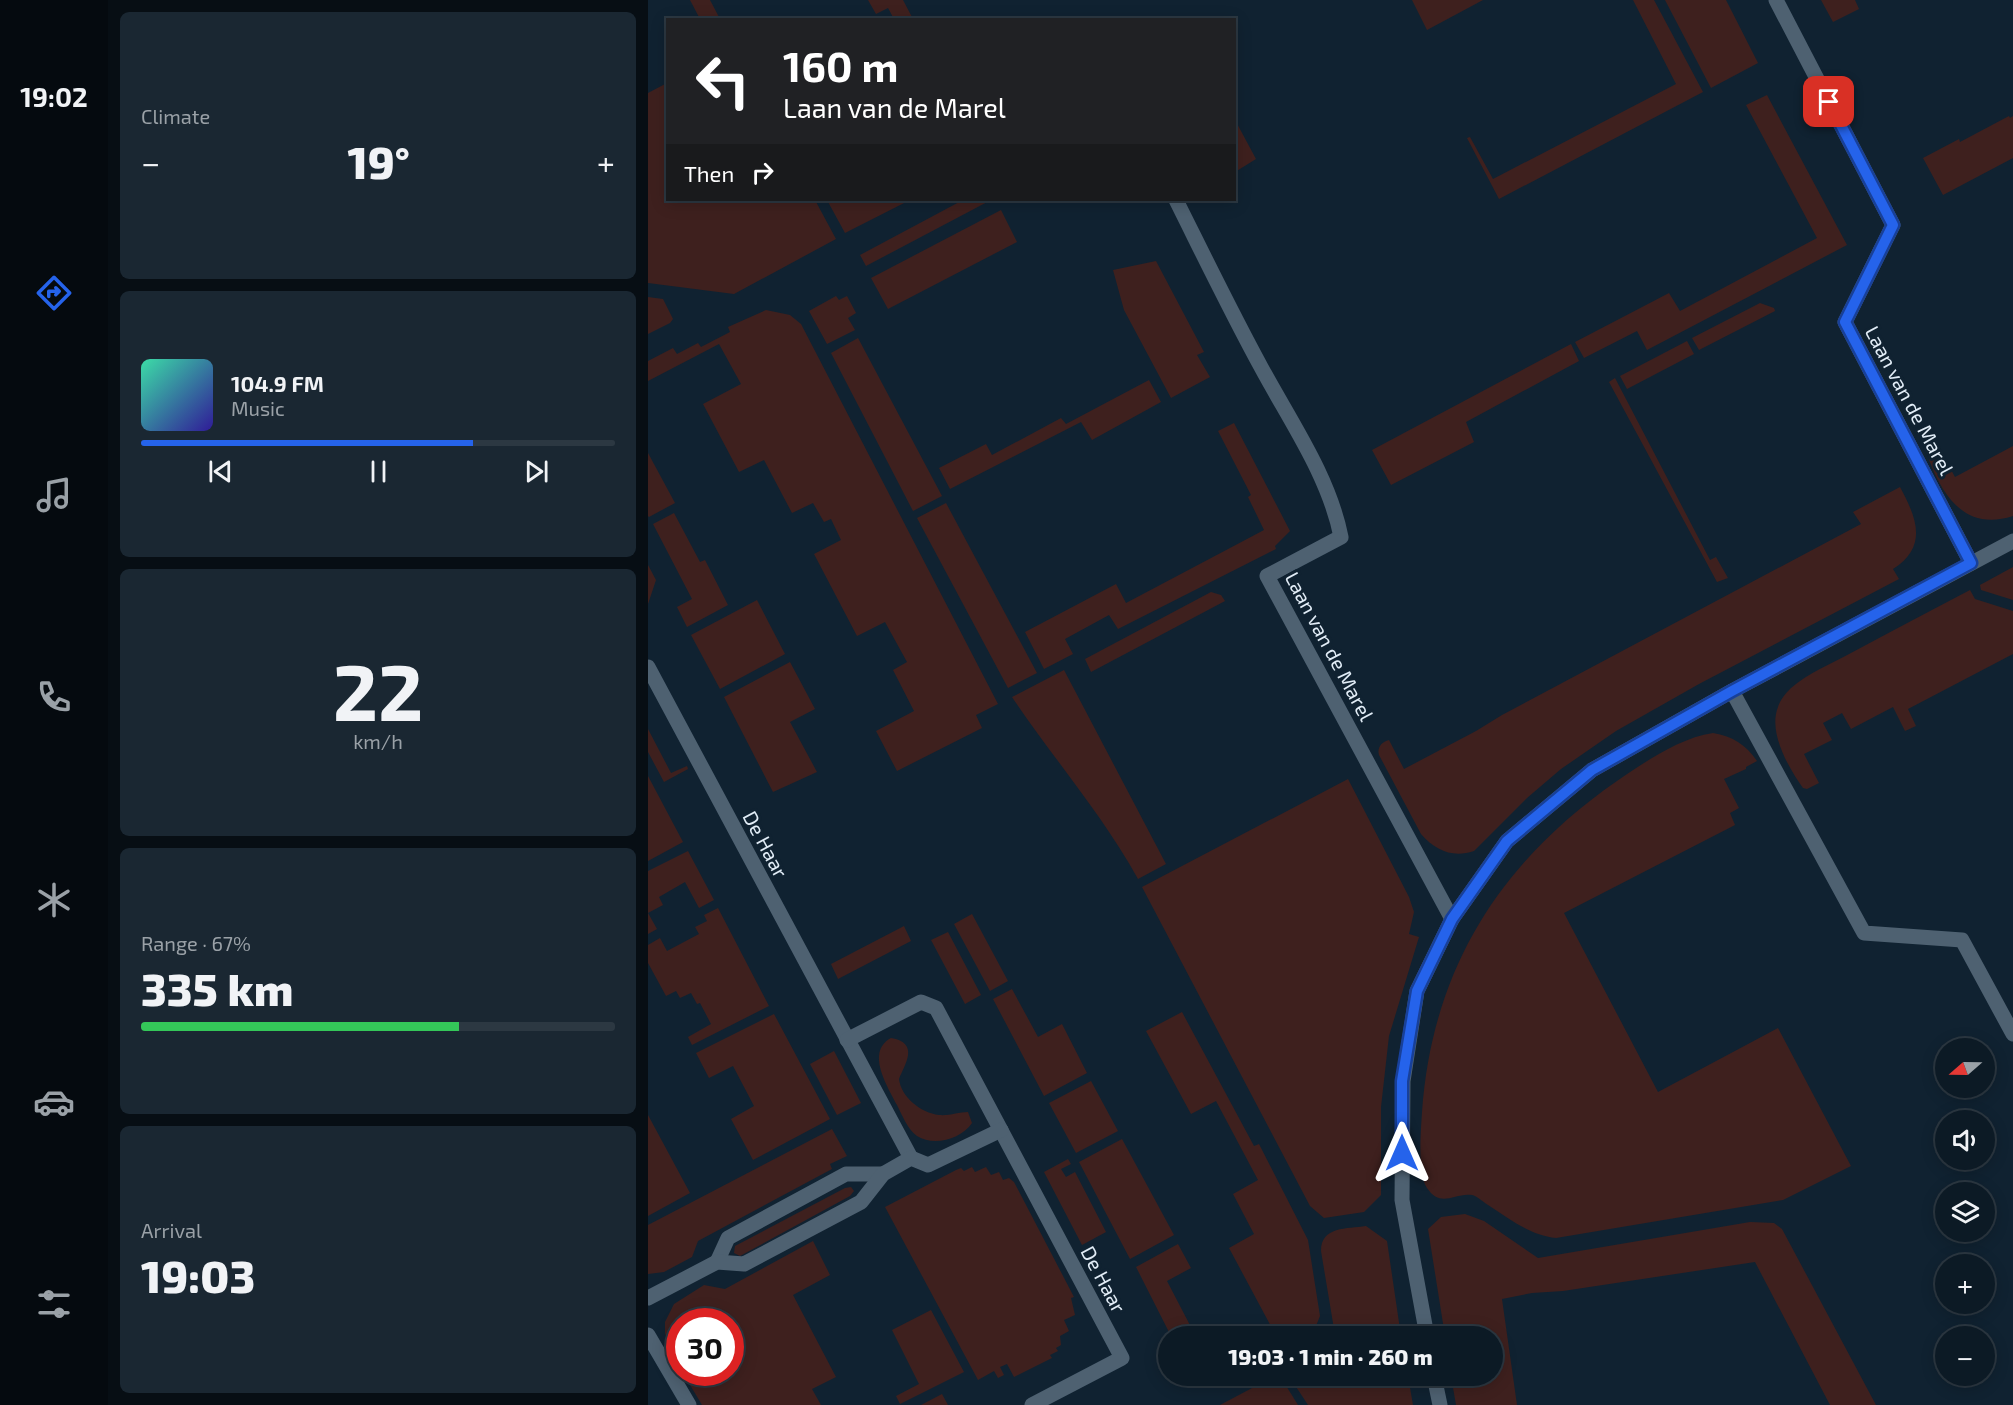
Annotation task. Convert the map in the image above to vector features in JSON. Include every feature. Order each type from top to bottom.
[{"type":"street","name":"Laan van de Marel","points":[[1776,0],[1893,225],[1845,322],[1971,563]]},
{"type":"street","name":"Laan van de Marel","points":[[1177,201],[1249,345],[1315,466],[1337,516],[1341,537],[1267,576],[1452,919]]},
{"type":"street","points":[[1425,1326],[1402,1200],[1402,1081],[1417,991],[1452,919],[1507,841],[1592,770],[1732,691],[2013,541]]},
{"type":"street","name":"De Haar","points":[[648,667],[910,1158]]},
{"type":"street","points":[[1732,691],[1864,933],[1962,940],[2013,1034]]},
{"type":"street","name":"De Haar","points":[[847,1040],[921,1002],[936,1008],[1122,1358],[1032,1405]]},
{"type":"street","points":[[648,1298],[717,1262],[744,1264],[861,1202],[882,1174],[910,1158],[928,1165],[1001,1130]]},
{"type":"street","points":[[717,1262],[728,1238],[846,1174],[882,1174]]},
{"type":"street","points":[[648,1335],[689,1405]]},
{"type":"street","points":[[1436,1386],[1440,1405]]},
{"type":"shaded area","points":[[690,0],[710,0],[719,18],[699,18]]},
{"type":"shaded area","points":[[868,0],[903,0],[912,18],[893,18],[888,8],[876,14]]},
{"type":"shaded area","points":[[1412,0],[1483,0],[1427,30]]},
{"type":"shaded area","points":[[1633,0],[1654,0],[1703,92],[1499,199],[1467,138],[1470,137],[1493,179],[1676,84]]},
{"type":"shaded area","points":[[1665,0],[1726,0],[1758,63],[1711,88]]},
{"type":"shaded area","points":[[1821,0],[1855,0],[1859,9],[1833,22]]},
{"type":"shaded area","points":[[666,84],[666,201],[816,201],[836,239],[734,294],[648,283],[648,93]]},
{"type":"shaded area","points":[[1767,95],[1847,245],[1647,350],[1637,331],[1584,358],[1575,342],[1669,293],[1680,311],[1817,238],[1746,105]]},
{"type":"shaded area","points":[[2009,116],[2010,118],[2013,116],[2013,158],[1943,195],[1923,158],[1959,139],[1960,142]]},
{"type":"shaded area","points":[[1236,122],[1256,159],[1236,171]]},
{"type":"shaded area","points":[[828,201],[908,201],[845,233]]},
{"type":"shaded area","points":[[961,201],[989,201],[866,266],[860,255]]},
{"type":"shaded area","points":[[1001,210],[1017,242],[888,309],[871,278]]},
{"type":"shaded area","points":[[1156,261],[1204,352],[1197,355],[1210,377],[1171,398],[1124,310],[1113,270]]},
{"type":"shaded area","points":[[836,296],[839,300],[847,296],[856,313],[848,318],[855,330],[827,344],[809,311]]},
{"type":"shaded area","points":[[648,297],[663,299],[673,319],[670,323],[648,334]]},
{"type":"shaded area","points":[[1760,303],[1774,308],[1775,311],[1699,350],[1692,338]]},
{"type":"shaded area","points":[[766,310],[790,315],[801,324],[998,704],[976,715],[982,728],[897,771],[876,731],[914,711],[893,670],[907,662],[885,622],[857,636],[814,554],[841,540],[831,519],[824,522],[813,503],[792,513],[764,460],[739,472],[703,404],[741,384],[719,344],[648,381],[648,361],[673,348],[677,354],[698,343],[701,347],[730,332],[728,327]]},
{"type":"shaded area","points":[[858,338],[942,496],[913,511],[831,353]]},
{"type":"shaded area","points":[[1687,341],[1694,354],[1627,389],[1620,376]]},
{"type":"shaded area","points":[[1571,344],[1579,361],[1466,422],[1474,442],[1391,485],[1372,450]]},
{"type":"shaded area","points":[[1615,378],[1710,560],[1716,557],[1728,578],[1717,582],[1609,382]]},
{"type":"shaded area","points":[[1149,380],[1161,402],[1092,440],[1081,422],[950,489],[939,468],[986,444],[992,455],[1061,418],[1066,424]]},
{"type":"shaded area","points":[[1234,423],[1290,531],[1275,546],[1276,549],[1118,629],[1109,615],[1065,639],[1073,654],[1044,669],[1025,632],[1116,584],[1126,603],[1264,530],[1248,497],[1251,495],[1218,431]]},
{"type":"shaded area","points":[[2013,446],[2013,516],[1997,520],[1970,515],[1959,508],[1942,487],[1929,460],[1939,448],[1955,477]]},
{"type":"shaded area","points":[[648,453],[675,503],[649,517],[648,516]]},
{"type":"shaded area","points":[[1900,487],[1911,509],[1916,531],[1912,551],[1893,569],[1899,579],[1699,684],[1616,731],[1561,769],[1527,798],[1474,851],[1459,854],[1445,852],[1421,834],[1379,755],[1379,748],[1384,742],[1389,740],[1404,769],[1861,524],[1853,512]]},
{"type":"shaded area","points":[[946,503],[1037,673],[1008,688],[917,518]]},
{"type":"shaded area","points":[[674,513],[700,562],[705,560],[728,605],[687,627],[677,607],[692,599],[653,524]]},
{"type":"shaded area","points":[[648,565],[656,580],[648,604]]},
{"type":"shaded area","points":[[2013,567],[2013,600],[1981,590],[1980,585]]},
{"type":"shaded area","points":[[1970,590],[1975,599],[2013,611],[2013,654],[1908,709],[1916,726],[1905,731],[1893,707],[1851,729],[1842,713],[1823,723],[1832,740],[1804,754],[1819,783],[1807,789],[1803,788],[1786,760],[1778,738],[1776,717],[1779,704],[1785,694],[1812,673]]},
{"type":"shaded area","points":[[1211,592],[1221,595],[1225,601],[1091,672],[1085,659]]},
{"type":"shaded area","points":[[757,600],[785,654],[720,689],[691,635]]},
{"type":"shaded area","points":[[790,662],[815,709],[790,722],[817,772],[773,792],[724,697]]},
{"type":"shaded area","points":[[1064,670],[1166,864],[1138,879],[1093,809],[1012,697]]},
{"type":"shaded area","points":[[648,729],[671,773],[687,766],[688,769],[664,782],[648,752]]},
{"type":"shaded area","points":[[1713,733],[1727,736],[1738,742],[1757,761],[1724,779],[1739,808],[1730,813],[1735,825],[1564,913],[1658,1092],[1778,1028],[1851,1166],[1783,1200],[1556,1238],[1528,1230],[1474,1196],[1438,1198],[1427,1188],[1421,1162],[1422,1112],[1428,1060],[1440,1011],[1457,966],[1479,923],[1507,884],[1539,847],[1575,813],[1639,766],[1675,745]]},
{"type":"shaded area","points":[[648,776],[683,842],[648,861]]},
{"type":"shaded area","points":[[1348,779],[1409,897],[1414,912],[1409,934],[1419,937],[1389,1036],[1381,1107],[1381,1195],[1364,1212],[1324,1218],[1310,1206],[1142,887]]},
{"type":"shaded area","points":[[688,851],[714,900],[699,908],[685,882],[659,897],[663,905],[648,913],[648,871]]},
{"type":"shaded area","points":[[718,908],[769,1006],[692,1045],[688,1037],[711,1024],[700,1003],[697,1004],[691,993],[680,998],[676,991],[666,996],[648,963],[648,945],[660,938],[667,951],[699,934],[695,927],[707,921],[704,915]]},
{"type":"shaded area","points":[[648,913],[657,929],[648,934]]},
{"type":"shaded area","points":[[972,914],[1008,981],[990,991],[954,924]]},
{"type":"shaded area","points":[[904,926],[911,941],[838,979],[831,964]]},
{"type":"shaded area","points":[[948,932],[981,995],[965,1004],[931,940]]},
{"type":"shaded area","points":[[1012,989],[1038,1037],[1062,1024],[1087,1073],[1044,1096],[993,999]]},
{"type":"shaded area","points":[[1182,1012],[1254,1146],[1259,1144],[1308,1240],[1320,1316],[1316,1326],[1271,1326],[1229,1248],[1254,1234],[1233,1194],[1258,1180],[1216,1101],[1191,1114],[1146,1031]]},
{"type":"shaded area","points":[[774,1014],[830,1119],[753,1160],[731,1119],[754,1106],[733,1066],[709,1078],[696,1053]]},
{"type":"shaded area","points":[[891,1038],[905,1044],[908,1049],[907,1061],[899,1079],[908,1098],[932,1114],[968,1112],[972,1123],[967,1129],[947,1140],[939,1141],[924,1139],[911,1130],[884,1080],[879,1061],[883,1044]]},
{"type":"shaded area","points":[[834,1051],[861,1103],[837,1115],[810,1064]]},
{"type":"shaded area","points":[[1091,1081],[1118,1131],[1076,1153],[1049,1103]]},
{"type":"shaded area","points":[[648,1115],[690,1193],[648,1216]]},
{"type":"shaded area","points":[[832,1129],[847,1156],[830,1164],[832,1169],[698,1241],[692,1257],[664,1272],[648,1274],[648,1225]]},
{"type":"shaded area","points":[[1122,1139],[1174,1235],[1130,1259],[1079,1162]]},
{"type":"shaded area","points":[[1068,1159],[1071,1164],[1061,1169],[1066,1177],[1075,1172],[1106,1232],[1082,1245],[1044,1172]]},
{"type":"shaded area","points":[[972,1167],[975,1172],[986,1167],[991,1175],[999,1172],[1003,1180],[1009,1178],[1014,1182],[1074,1297],[1071,1298],[1075,1315],[1064,1320],[1069,1331],[1060,1336],[1061,1345],[1056,1348],[1058,1351],[1050,1355],[1052,1358],[1014,1377],[1007,1364],[1000,1367],[1004,1375],[998,1378],[994,1371],[978,1380],[885,1207],[956,1170],[961,1168],[964,1171]]},
{"type":"shaded area","points":[[851,1187],[854,1191],[850,1196],[740,1256],[734,1253],[735,1246],[845,1188]]},
{"type":"shaded area","points":[[1465,1214],[1484,1221],[1538,1258],[1750,1222],[1774,1223],[1782,1229],[1876,1405],[1830,1405],[1755,1262],[1502,1299],[1517,1405],[1456,1405],[1453,1386],[1503,1386],[1503,1326],[1443,1326],[1428,1229],[1441,1217]]},
{"type":"shaded area","points":[[1366,1226],[1387,1241],[1400,1326],[1334,1326],[1321,1251],[1325,1237],[1336,1230]]},
{"type":"shaded area","points":[[813,1241],[830,1275],[793,1295],[836,1377],[812,1389],[821,1405],[702,1405],[691,1386],[744,1386],[744,1308],[672,1308],[674,1304],[704,1285],[725,1289]]},
{"type":"shaded area","points":[[1178,1244],[1191,1268],[1167,1281],[1190,1326],[1166,1326],[1136,1267]]},
{"type":"shaded area","points":[[931,1310],[964,1372],[900,1404],[896,1396],[919,1384],[892,1330]]},
{"type":"shaded area","points":[[1256,1386],[1286,1386],[1298,1405],[1220,1405]]},
{"type":"shaded area","points":[[1296,1386],[1410,1386],[1413,1405],[1308,1405]]},
{"type":"shaded area","points":[[942,1394],[948,1405],[921,1405]]},
{"type":"route","points":[[1402,1153],[1402,1081],[1417,991],[1452,919],[1507,841],[1592,770],[1732,691],[1971,563],[1845,322],[1893,225],[1829,102]]}]
